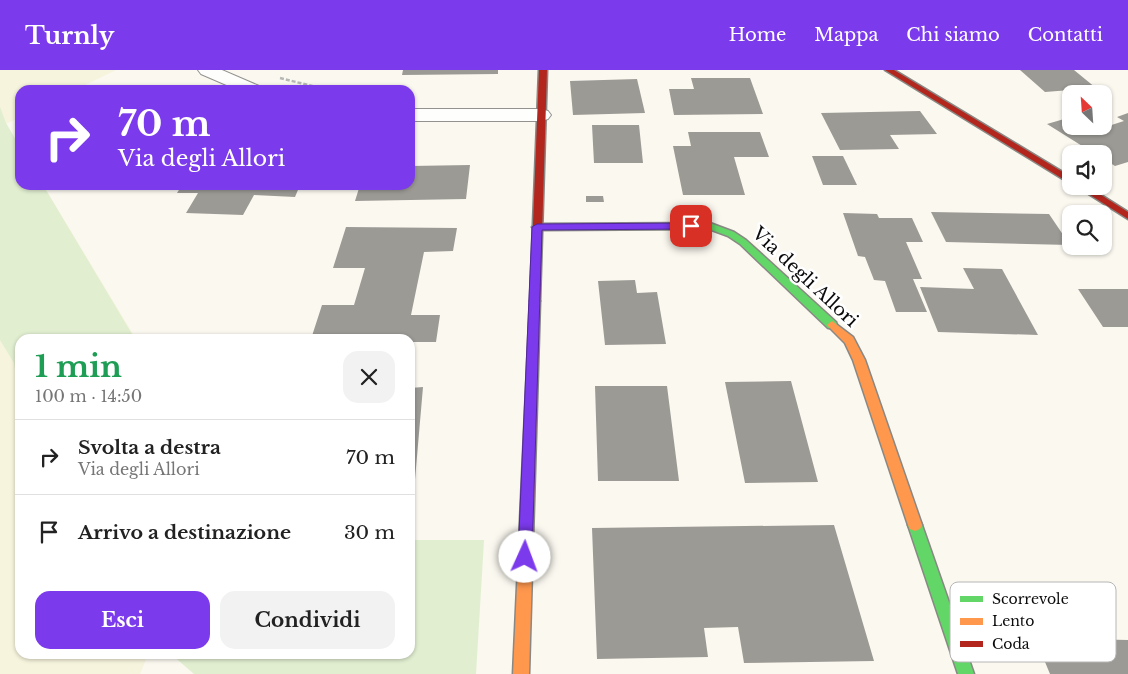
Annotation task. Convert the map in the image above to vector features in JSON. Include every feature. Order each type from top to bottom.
[{"type":"street","points":[[207,70],[242,85]]},
{"type":"street","points":[[521,674],[543,70]]},
{"type":"street","points":[[889,70],[1062,176]]},
{"type":"street","points":[[415,115],[541,115]]},
{"type":"street","points":[[1094,195],[1128,216]]},
{"type":"street","name":"Via degli Allori","points":[[537,227],[710,226],[724,231],[736,236],[743,242],[849,340],[859,360],[950,627]]},
{"type":"street","name":"Via degli Allori","points":[[962,662],[966,674]]},
{"type":"path","points":[[273,76],[304,85]]},
{"type":"shaded area","points":[[0,70],[116,70],[85,85],[15,85],[15,120],[6,124],[15,139],[15,190],[46,190],[133,334],[15,334],[15,659],[146,659],[140,674],[0,674]]},
{"type":"green space","points":[[0,107],[15,138],[15,190],[46,190],[132,334],[15,334],[15,370],[14,363],[0,340]]},
{"type":"green space","points":[[415,540],[484,540],[476,674],[194,674],[177,659],[415,659]]},
{"type":"building","points":[[403,70],[498,70],[498,74],[402,75]]},
{"type":"building","points":[[1020,70],[1074,70],[1092,85],[1062,85],[1062,91],[1045,92]]},
{"type":"building","points":[[691,78],[750,78],[763,114],[674,115],[669,89],[694,89]]},
{"type":"building","points":[[637,79],[645,113],[573,115],[570,81]]},
{"type":"building","points":[[920,111],[937,134],[890,135],[899,149],[840,150],[821,113]]},
{"type":"building","points":[[1128,113],[1128,162],[1115,166],[1112,164],[1112,145],[1081,145],[1065,135],[1112,135],[1112,125],[1124,121],[1117,117]]},
{"type":"building","points":[[1062,120],[1062,133],[1047,124]]},
{"type":"building","points":[[592,125],[639,125],[643,163],[594,163]]},
{"type":"building","points":[[688,132],[760,132],[769,157],[734,157],[745,195],[683,195],[673,146],[691,146]]},
{"type":"building","points":[[812,156],[843,156],[857,185],[823,185]]},
{"type":"building","points":[[470,165],[466,199],[355,201],[358,190],[415,190],[415,166]]},
{"type":"building","points":[[179,190],[298,190],[295,197],[254,195],[243,215],[186,213],[198,193],[177,193]]},
{"type":"building","points":[[586,196],[603,196],[604,202],[586,202]]},
{"type":"building","points":[[931,212],[1049,214],[1062,233],[1062,245],[946,242]]},
{"type":"building","points":[[843,213],[877,214],[879,218],[912,218],[923,242],[906,242],[922,279],[913,279],[927,312],[896,312],[885,281],[874,280],[865,257],[858,256]]},
{"type":"building","points":[[346,227],[457,228],[453,251],[424,252],[411,315],[440,315],[436,342],[415,342],[415,334],[313,334],[322,305],[354,305],[365,268],[333,268]]},
{"type":"building","points":[[963,268],[1002,269],[1038,335],[938,332],[920,287],[974,289]]},
{"type":"building","points":[[635,280],[637,293],[657,292],[666,344],[605,345],[598,281]]},
{"type":"building","points":[[1078,289],[1128,289],[1128,327],[1103,327]]},
{"type":"building","points":[[791,381],[818,482],[745,483],[725,382]]},
{"type":"building","points":[[595,386],[667,386],[679,481],[598,481]]},
{"type":"building","points":[[423,387],[415,479],[415,388]]},
{"type":"building","points":[[834,525],[874,661],[744,663],[738,627],[704,628],[708,657],[597,659],[592,528]]},
{"type":"building","points":[[1116,640],[1128,640],[1128,674],[1050,674],[1045,662],[1116,662]]},
{"type":"traffic: fast","points":[[537,227],[710,226],[731,234],[743,242],[832,325]]},
{"type":"traffic: fast","points":[[915,525],[950,627]]},
{"type":"traffic: fast","points":[[962,662],[966,674]]},
{"type":"traffic: slow","points":[[521,674],[535,301]]},
{"type":"traffic: slow","points":[[832,325],[849,340],[859,360],[915,525]]},
{"type":"traffic: jam","points":[[535,301],[543,70]]},
{"type":"traffic: jam","points":[[889,70],[1062,176]]},
{"type":"traffic: jam","points":[[1094,195],[1128,216]]},
{"type":"route","points":[[525,557],[537,227],[691,226]]}]
